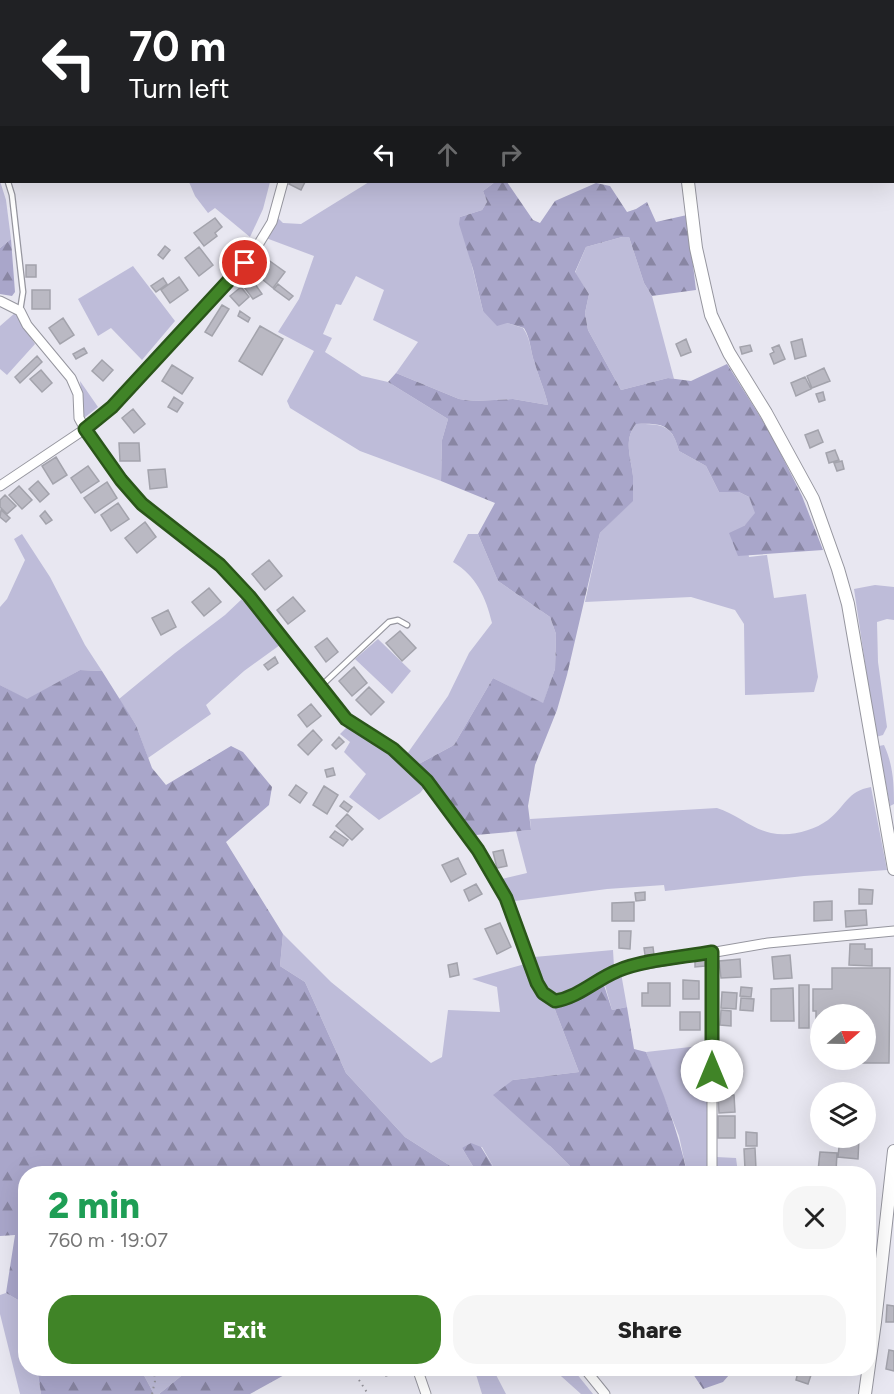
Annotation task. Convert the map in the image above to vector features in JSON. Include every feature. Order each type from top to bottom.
[{"type":"street","points":[[0,486],[85,429],[112,407],[245,263],[265,236],[272,222],[283,183]]},
{"type":"street","points":[[688,183],[696,248],[711,315],[729,353],[766,413],[813,500],[838,569],[848,604],[894,869]]},
{"type":"street","points":[[0,301],[20,310],[27,325],[71,378],[78,394],[79,418],[85,429],[121,480],[142,504],[220,565],[249,596],[346,719],[393,749],[427,781],[439,796],[478,850],[506,898],[537,983],[550,999],[555,1001],[570,998],[600,980],[629,967],[768,944],[894,931]]},
{"type":"street","points":[[712,952],[712,1166]]},
{"type":"street","points":[[876,1313],[894,1151]]},
{"type":"street","points":[[420,1376],[426,1394]]},
{"type":"street","points":[[590,1376],[605,1394]]},
{"type":"street","points":[[865,1394],[868,1376]]},
{"type":"lane","points":[[8,183],[12,195],[23,292],[20,310]]},
{"type":"lane","points":[[320,687],[389,622],[398,620],[407,625]]},
{"type":"path","points":[[152,1394],[155,1376]]},
{"type":"path","points":[[359,1380],[368,1394]]},
{"type":"shaded area","points":[[1,183],[6,200],[11,239],[0,248]]},
{"type":"shaded area","points":[[189,183],[270,183],[263,209],[250,237],[215,208],[208,213],[195,196]]},
{"type":"shaded area","points":[[367,183],[494,183],[483,191],[487,202],[482,210],[460,217],[483,311],[523,328],[526,332],[548,405],[513,399],[473,401],[459,399],[396,373],[418,342],[373,320],[384,290],[356,276],[341,305],[336,304],[323,334],[332,338],[325,352],[362,376],[388,382],[448,419],[442,440],[441,481],[360,451],[290,408],[287,401],[314,351],[278,332],[299,299],[314,256],[266,238],[276,216],[283,223],[301,224]]},
{"type":"shaded area","points":[[629,237],[644,283],[652,296],[674,379],[668,378],[621,390],[588,330],[585,313],[589,294],[575,273],[586,247]]},
{"type":"shaded area","points":[[133,266],[175,321],[142,360],[111,328],[98,336],[78,299]]},
{"type":"shaded area","points":[[15,313],[35,344],[7,375],[0,369],[0,326]]},
{"type":"shaded area","points":[[80,381],[98,407],[84,418]]},
{"type":"shaded area","points":[[636,424],[665,427],[673,435],[679,451],[706,466],[719,492],[739,492],[749,497],[756,513],[744,526],[749,557],[767,555],[774,598],[806,594],[818,677],[814,692],[745,695],[744,624],[735,610],[691,597],[585,602],[600,533],[633,500],[629,442]]},
{"type":"shaded area","points":[[22,534],[50,577],[85,645],[102,671],[80,670],[27,700],[0,685],[0,607],[7,599],[25,560],[14,539]]},
{"type":"shaded area","points":[[468,534],[478,534],[498,581],[550,617],[556,634],[555,669],[543,704],[493,678],[454,745],[417,765],[407,754],[448,696],[469,653],[492,623],[487,604],[479,588],[468,574],[453,562]]},
{"type":"shaded area","points":[[875,585],[894,587],[894,620],[887,619],[877,622],[878,662],[887,727],[883,735],[876,737],[854,589]]},
{"type":"shaded area","points":[[244,597],[280,645],[244,671],[206,705],[211,714],[148,758],[136,725],[119,699],[225,615]]},
{"type":"shaded area","points":[[378,639],[411,671],[392,694],[355,659]]},
{"type":"shaded area","points":[[347,727],[379,746],[408,769],[424,788],[420,793],[379,820],[349,797],[366,774],[344,752],[350,742],[340,734]]},
{"type":"shaded area","points":[[884,745],[893,782],[894,804],[890,806],[879,746]]},
{"type":"shaded area","points":[[871,787],[887,870],[804,876],[665,891],[664,885],[607,889],[515,901],[502,879],[527,873],[516,831],[531,830],[530,819],[717,808],[764,831],[793,834],[822,824],[834,815],[851,796]]},
{"type":"shaded area","points":[[283,934],[331,982],[431,1063],[442,1057],[448,1010],[500,1012],[497,987],[472,979],[525,964],[533,990],[540,999],[554,1007],[579,1072],[513,1080],[550,1146],[570,1166],[493,1166],[482,1147],[462,1148],[473,1166],[450,1166],[405,1137],[346,1073],[305,982],[280,966]]},
{"type":"shaded area","points":[[613,950],[614,967],[575,990],[557,993],[548,991],[534,957]]},
{"type":"shaded area","points":[[621,973],[627,1007],[612,1010],[604,982]]},
{"type":"shaded area","points":[[708,1045],[709,1166],[685,1166],[679,1136],[646,1052]]},
{"type":"shaded area","points":[[716,1157],[736,1158],[737,1166],[716,1166]]},
{"type":"shaded area","points":[[6,1293],[18,1300],[18,1376],[38,1376],[41,1394],[20,1394],[0,1314],[0,1295]]},
{"type":"shaded area","points":[[144,1376],[181,1376],[159,1394],[154,1394]]},
{"type":"shaded area","points":[[476,1376],[497,1376],[506,1394],[482,1394]]},
{"type":"shaded area","points":[[561,1376],[578,1376],[593,1394],[581,1394]]},
{"type":"green space","points":[[494,183],[508,183],[533,220],[540,223],[555,201],[596,183],[610,186],[627,212],[647,202],[656,222],[687,215],[696,290],[652,296],[644,283],[629,237],[586,247],[575,272],[589,294],[585,313],[588,330],[621,390],[668,378],[691,381],[727,364],[771,434],[802,496],[823,550],[738,556],[729,533],[744,526],[755,513],[749,497],[739,492],[719,492],[706,466],[679,451],[673,435],[665,427],[636,424],[629,442],[633,501],[600,533],[567,675],[557,710],[535,765],[528,806],[531,830],[476,835],[417,765],[454,745],[493,678],[543,703],[555,669],[556,634],[550,617],[498,581],[478,534],[495,503],[441,481],[442,440],[448,419],[388,382],[396,373],[459,399],[473,401],[513,399],[548,405],[524,328],[507,323],[497,326],[483,311],[459,224],[460,217],[482,210],[487,202],[483,191]]},
{"type":"green space","points":[[11,239],[15,292],[12,296],[0,294],[0,248]]},
{"type":"green space","points":[[80,670],[102,671],[136,725],[152,768],[166,785],[231,746],[243,752],[272,787],[269,805],[226,842],[283,934],[280,966],[305,982],[346,1073],[405,1137],[450,1166],[18,1166],[18,1300],[6,1293],[15,1235],[0,1236],[0,685],[27,699]]},
{"type":"green space","points":[[603,982],[612,1010],[627,1007],[634,1049],[646,1052],[675,1127],[685,1166],[570,1166],[493,1095],[513,1080],[579,1072],[554,1007],[569,1004],[591,992]]},
{"type":"green space","points":[[471,1143],[481,1147],[493,1166],[473,1166],[462,1148]]},
{"type":"green space","points":[[38,1376],[144,1376],[154,1394],[41,1394]]},
{"type":"green space","points":[[181,1376],[283,1376],[250,1394],[159,1394]]},
{"type":"green space","points":[[694,1376],[728,1376],[723,1382],[703,1389]]},
{"type":"building","points":[[290,183],[304,183],[301,190]]},
{"type":"building","points":[[215,218],[222,227],[215,233],[217,236],[204,246],[194,233]]},
{"type":"building","points":[[165,246],[170,250],[163,259],[158,255]]},
{"type":"building","points":[[199,247],[213,265],[199,276],[185,258]]},
{"type":"building","points":[[267,259],[285,272],[273,288],[256,274]]},
{"type":"building","points":[[26,265],[36,265],[36,277],[26,277]]},
{"type":"building","points":[[179,277],[188,290],[170,303],[161,290]]},
{"type":"building","points":[[163,278],[167,284],[156,292],[151,286]]},
{"type":"building","points":[[253,281],[262,294],[253,299],[244,287]]},
{"type":"building","points":[[278,284],[293,296],[289,300],[274,289]]},
{"type":"building","points":[[241,287],[249,297],[239,306],[230,296]]},
{"type":"building","points":[[32,290],[50,290],[50,309],[32,309]]},
{"type":"building","points":[[222,305],[229,309],[212,336],[205,332]]},
{"type":"building","points":[[240,311],[250,318],[248,322],[238,316]]},
{"type":"building","points":[[63,318],[74,335],[60,344],[49,328]]},
{"type":"building","points":[[260,326],[283,339],[262,375],[239,361]]},
{"type":"building","points":[[686,339],[691,352],[681,356],[676,344]]},
{"type":"building","points":[[802,339],[806,356],[795,359],[791,342]]},
{"type":"building","points":[[750,345],[752,351],[742,354],[740,347]]},
{"type":"building","points":[[779,345],[785,359],[774,364],[770,354],[774,352],[772,348]]},
{"type":"building","points":[[84,348],[87,353],[76,359],[73,354]]},
{"type":"building","points":[[37,356],[42,362],[20,383],[15,377]]},
{"type":"building","points":[[102,360],[113,370],[103,381],[92,371]]},
{"type":"building","points":[[172,365],[193,378],[182,394],[162,381]]},
{"type":"building","points":[[824,368],[830,381],[812,388],[807,376]]},
{"type":"building","points":[[41,370],[52,383],[42,392],[30,379]]},
{"type":"building","points":[[805,377],[811,389],[796,396],[791,383]]},
{"type":"building","points":[[823,392],[825,400],[819,402],[816,394]]},
{"type":"building","points":[[174,397],[183,403],[177,412],[168,407]]},
{"type":"building","points":[[133,409],[145,424],[134,433],[122,418]]},
{"type":"building","points":[[818,430],[823,442],[810,448],[805,435]]},
{"type":"building","points":[[119,443],[139,443],[140,461],[120,461]]},
{"type":"building","points":[[835,450],[839,460],[829,463],[826,453]]},
{"type":"building","points":[[56,457],[67,475],[53,484],[42,466]]},
{"type":"building","points":[[842,461],[844,469],[837,471],[834,463]]},
{"type":"building","points":[[88,466],[99,481],[81,493],[71,478]]},
{"type":"building","points":[[165,469],[167,487],[150,489],[148,470]]},
{"type":"building","points":[[38,481],[49,494],[40,502],[29,489]]},
{"type":"building","points":[[107,482],[117,498],[95,513],[84,498]]},
{"type":"building","points":[[19,486],[32,500],[22,509],[9,495]]},
{"type":"building","points":[[5,495],[16,506],[7,514],[0,507],[0,500]]},
{"type":"building","points":[[118,503],[129,519],[111,531],[101,515]]},
{"type":"building","points":[[1,510],[10,518],[6,522],[0,517]]},
{"type":"building","points":[[45,511],[52,520],[46,524],[40,516]]},
{"type":"building","points":[[145,522],[156,537],[137,553],[125,538]]},
{"type":"building","points":[[269,560],[282,576],[265,590],[252,574]]},
{"type":"building","points":[[209,588],[221,602],[204,616],[192,602]]},
{"type":"building","points":[[293,597],[305,611],[288,624],[277,610]]},
{"type":"building","points":[[168,610],[176,627],[161,635],[152,618]]},
{"type":"building","points":[[400,631],[416,648],[402,661],[386,643]]},
{"type":"building","points":[[327,638],[338,652],[326,662],[315,647]]},
{"type":"building","points":[[275,657],[278,663],[268,670],[264,665]]},
{"type":"building","points":[[354,667],[367,683],[352,696],[339,681]]},
{"type":"building","points":[[369,687],[384,702],[371,715],[356,700]]},
{"type":"building","points":[[311,704],[321,716],[307,727],[298,715]]},
{"type":"building","points":[[313,730],[322,740],[308,755],[298,745]]},
{"type":"building","points":[[339,737],[344,742],[336,749],[332,745]]},
{"type":"building","points":[[333,768],[335,775],[327,777],[325,770]]},
{"type":"building","points":[[296,785],[307,793],[300,803],[289,795]]},
{"type":"building","points":[[324,786],[338,795],[327,814],[313,805]]},
{"type":"building","points":[[344,801],[352,807],[348,812],[340,806]]},
{"type":"building","points":[[347,814],[363,829],[352,840],[336,826]]},
{"type":"building","points":[[335,831],[348,840],[343,846],[330,837]]},
{"type":"building","points":[[503,850],[507,866],[497,868],[493,852]]},
{"type":"building","points":[[458,858],[466,874],[451,882],[442,865]]},
{"type":"building","points":[[476,884],[482,894],[469,901],[464,890]]},
{"type":"building","points":[[859,889],[873,890],[872,904],[859,904]]},
{"type":"building","points":[[645,892],[645,900],[636,901],[635,893]]},
{"type":"building","points":[[832,901],[832,920],[814,921],[814,902]]},
{"type":"building","points":[[634,902],[634,921],[612,921],[612,903]]},
{"type":"building","points":[[866,910],[867,925],[846,927],[845,911]]},
{"type":"building","points":[[500,923],[511,947],[497,954],[485,929]]},
{"type":"building","points":[[619,931],[631,931],[630,949],[619,948]]},
{"type":"building","points":[[850,944],[865,944],[865,949],[872,949],[872,966],[849,965]]},
{"type":"building","points":[[653,947],[654,955],[645,955],[644,948]]},
{"type":"building","points":[[790,955],[792,978],[774,979],[772,957]]},
{"type":"building","points":[[740,959],[741,977],[721,978],[719,961]]},
{"type":"building","points":[[705,960],[705,966],[695,967],[695,961]]},
{"type":"building","points":[[457,963],[459,975],[450,977],[448,965]]},
{"type":"building","points":[[832,968],[890,968],[889,1063],[876,1063],[876,1004],[813,1004],[813,989],[832,989]]},
{"type":"building","points":[[683,980],[699,981],[699,999],[683,999]]},
{"type":"building","points":[[648,983],[670,983],[670,1006],[642,1006],[642,993],[648,993]]},
{"type":"building","points":[[799,985],[809,985],[809,1028],[799,1028]]},
{"type":"building","points":[[741,987],[752,988],[751,997],[740,996]]},
{"type":"building","points":[[793,988],[794,1021],[771,1021],[771,989]]},
{"type":"building","points":[[722,992],[737,993],[736,1009],[721,1008]]},
{"type":"building","points":[[741,998],[754,999],[753,1011],[740,1010]]},
{"type":"building","points":[[721,1010],[731,1011],[731,1026],[720,1025]]},
{"type":"building","points":[[680,1012],[700,1012],[700,1030],[680,1030]]},
{"type":"building","points":[[734,1095],[735,1112],[719,1113],[718,1096]]},
{"type":"building","points":[[718,1116],[735,1116],[735,1138],[718,1138]]},
{"type":"building","points":[[746,1132],[757,1133],[757,1146],[746,1146]]},
{"type":"building","points":[[755,1148],[756,1166],[745,1166],[744,1149]]},
{"type":"building","points":[[839,1148],[859,1148],[858,1159],[838,1157]]},
{"type":"building","points":[[820,1152],[837,1153],[836,1166],[819,1166]]},
{"type":"building","points":[[887,1305],[894,1306],[894,1322],[886,1322]]},
{"type":"building","points":[[889,1350],[894,1351],[894,1371],[886,1369]]},
{"type":"building","points":[[797,1376],[811,1376],[808,1384],[796,1380]]},
{"type":"route","points":[[245,263],[112,407],[85,429],[121,480],[142,504],[220,565],[249,596],[335,708],[346,719],[393,749],[427,781],[478,850],[506,898],[537,983],[550,999],[555,1001],[570,998],[616,971],[629,967],[712,952],[712,1071]]}]
